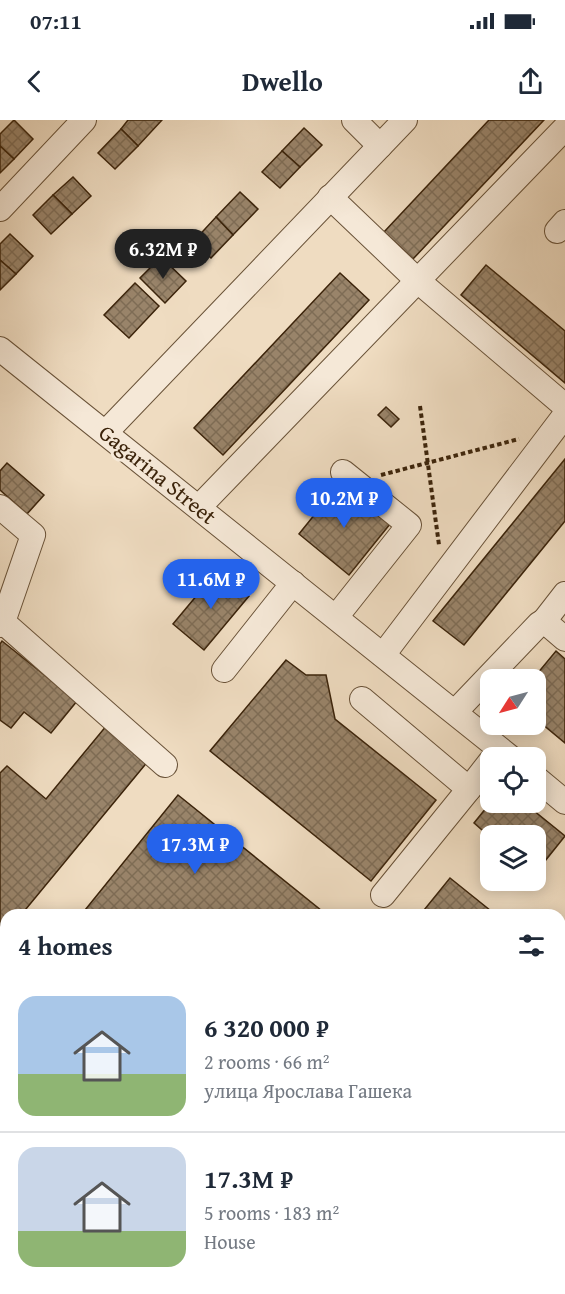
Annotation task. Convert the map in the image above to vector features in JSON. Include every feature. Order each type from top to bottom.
[{"type":"street","points":[[0,209],[84,120]]},
{"type":"street","points":[[354,120],[380,146]]},
{"type":"street","points":[[106,432],[405,120]]},
{"type":"street","points":[[199,507],[565,129]]},
{"type":"street","points":[[330,197],[418,281],[565,406]]},
{"type":"street","name":"Gagarina Street","points":[[0,349],[455,712],[489,747]]},
{"type":"street","points":[[383,655],[565,416]]},
{"type":"street","points":[[336,617],[409,525],[350,478]]},
{"type":"street","points":[[0,507],[33,536],[2,624],[165,765]]},
{"type":"street","points":[[224,670],[293,583]]},
{"type":"street","points":[[455,712],[563,601]]},
{"type":"street","points":[[544,621],[565,639]]},
{"type":"street","points":[[362,699],[469,789]]},
{"type":"street","points":[[383,895],[480,777]]},
{"type":"path","points":[[420,406],[443,576]]},
{"type":"path","points":[[350,478],[368,478],[520,439],[543,445]]},
{"type":"building","points":[[14,120],[33,139],[14,159],[0,146],[0,134]]},
{"type":"building","points":[[128,120],[162,120],[138,146],[121,129]]},
{"type":"building","points":[[489,120],[544,120],[413,259],[384,232]]},
{"type":"building","points":[[304,128],[322,145],[300,167],[282,151]]},
{"type":"building","points":[[121,129],[138,146],[115,169],[98,153]]},
{"type":"building","points":[[0,146],[14,159],[0,173]]},
{"type":"building","points":[[282,151],[300,167],[280,188],[262,172]]},
{"type":"building","points":[[73,177],[91,196],[72,214],[53,195]]},
{"type":"building","points":[[240,192],[258,209],[233,235],[216,217]]},
{"type":"building","points":[[53,195],[72,214],[51,234],[33,215]]},
{"type":"building","points":[[216,217],[233,235],[211,258],[193,242]]},
{"type":"building","points":[[10,234],[33,256],[16,274],[0,260],[0,244]]},
{"type":"building","points":[[161,257],[186,281],[165,303],[140,278]]},
{"type":"building","points":[[0,260],[16,274],[0,290]]},
{"type":"building","points":[[486,265],[565,331],[565,383],[461,295]]},
{"type":"building","points":[[340,273],[369,300],[223,455],[194,428]]},
{"type":"building","points":[[135,283],[159,306],[129,338],[104,315]]},
{"type":"building","points":[[386,407],[399,419],[391,427],[378,415]]},
{"type":"building","points":[[565,459],[565,521],[464,645],[433,621]]},
{"type":"building","points":[[7,463],[44,495],[27,514],[0,490],[0,471]]},
{"type":"building","points":[[340,483],[390,524],[349,575],[299,534]]},
{"type":"building","points":[[218,570],[249,596],[204,650],[173,624]]},
{"type":"building","points":[[2,641],[77,701],[51,733],[24,712],[11,728],[0,720],[0,644]]},
{"type":"building","points":[[556,651],[565,659],[565,743],[546,727],[546,669],[541,669]]},
{"type":"building","points":[[286,660],[306,675],[326,675],[335,719],[436,800],[371,881],[210,751]]},
{"type":"building","points":[[107,725],[149,760],[26,909],[0,909],[0,773],[7,766],[46,799]]},
{"type":"building","points":[[178,795],[320,909],[86,909]]},
{"type":"building","points":[[482,813],[537,813],[565,836],[546,860],[546,825],[480,825],[480,828],[474,823]]},
{"type":"building","points":[[450,878],[489,909],[425,909]]}]
